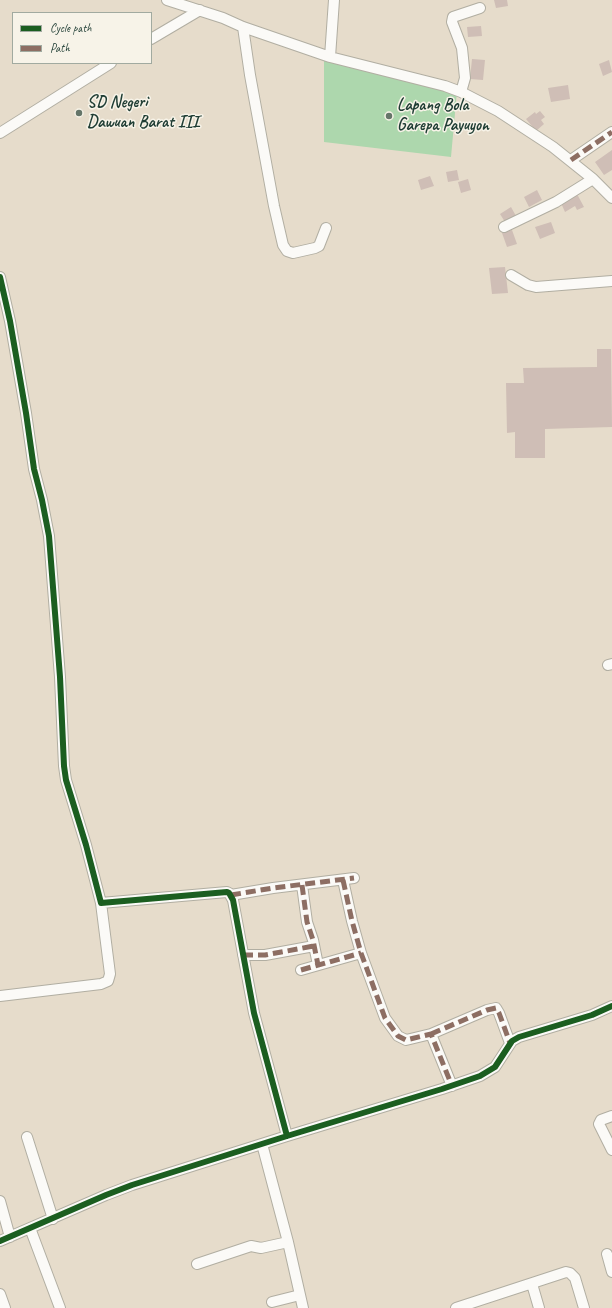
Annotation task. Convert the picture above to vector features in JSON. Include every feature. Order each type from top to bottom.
[{"type":"street","points":[[167,0],[200,10],[330,57],[445,86],[461,92],[498,112],[553,147],[593,179],[612,198]]},
{"type":"street","points":[[330,57],[334,0]]},
{"type":"street","points":[[461,92],[465,78],[462,48],[452,22],[453,17],[480,8]]},
{"type":"street","points":[[152,38],[200,10]]},
{"type":"street","points":[[244,27],[250,75],[274,206],[283,245],[287,251],[293,253],[315,248],[319,246],[326,228]]},
{"type":"street","points":[[0,132],[109,64]]},
{"type":"street","points":[[571,160],[612,132]]},
{"type":"street","points":[[504,228],[556,202],[593,179]]},
{"type":"street","points":[[511,275],[528,285],[536,287],[612,281]]},
{"type":"street","points":[[0,277],[10,321],[34,469],[49,536],[60,676],[66,780],[86,845],[101,903],[110,974],[108,981],[101,984],[0,996]]},
{"type":"street","points":[[101,903],[227,892],[231,895],[354,878]]},
{"type":"street","points":[[343,880],[361,953],[381,1008],[394,1032],[398,1036],[406,1040],[431,1034],[487,1010],[496,1008],[510,1043]]},
{"type":"street","points":[[302,885],[306,922],[314,946],[318,965]]},
{"type":"street","points":[[231,895],[254,1013],[287,1136]]},
{"type":"street","points":[[243,955],[265,955],[314,946]]},
{"type":"street","points":[[301,970],[361,953]]},
{"type":"street","points":[[0,1241],[132,1185],[480,1076],[495,1067],[510,1043],[519,1037],[592,1015],[612,1006]]},
{"type":"street","points":[[431,1034],[452,1086]]},
{"type":"street","points":[[612,1116],[601,1120],[599,1124],[612,1150]]},
{"type":"street","points":[[27,1137],[53,1219]]},
{"type":"street","points":[[262,1144],[288,1242],[303,1308]]},
{"type":"street","points":[[0,1201],[10,1237]]},
{"type":"street","points":[[30,1228],[60,1308]]},
{"type":"street","points":[[198,1264],[251,1246],[262,1248],[288,1242]]},
{"type":"street","points":[[607,1254],[612,1272]]},
{"type":"street","points":[[456,1308],[566,1272],[570,1273],[575,1278],[584,1308]]},
{"type":"street","points":[[532,1284],[539,1308]]},
{"type":"street","points":[[0,1294],[5,1308]]},
{"type":"street","points":[[272,1302],[300,1296]]},
{"type":"green space","name":"Lapang Bola Garepa Payuyon","points":[[324,60],[457,91],[451,157],[324,142]]},
{"type":"building","points":[[494,0],[507,0],[508,6],[496,8]]},
{"type":"building","points":[[481,26],[482,36],[468,37],[467,27]]},
{"type":"building","points":[[472,59],[485,60],[483,80],[470,79]]},
{"type":"building","points":[[609,60],[612,72],[603,76],[599,64]]},
{"type":"building","points":[[568,85],[570,99],[551,102],[548,88]]},
{"type":"building","points":[[540,111],[545,117],[541,120],[544,124],[536,131],[526,119],[535,112],[536,114]]},
{"type":"building","points":[[612,150],[612,170],[604,175],[595,162]]},
{"type":"building","points":[[457,170],[459,180],[448,182],[446,172]]},
{"type":"building","points":[[430,176],[434,186],[421,190],[418,180]]},
{"type":"building","points":[[468,179],[471,190],[461,193],[458,182]]},
{"type":"building","points":[[537,190],[542,200],[529,207],[524,197]]},
{"type":"building","points":[[577,194],[584,207],[577,210],[575,206],[565,212],[561,203]]},
{"type":"building","points":[[511,207],[516,216],[505,222],[500,214]]},
{"type":"building","points":[[551,222],[555,233],[540,239],[535,227]]},
{"type":"building","points":[[512,230],[517,244],[507,247],[502,233]]},
{"type":"building","points":[[505,267],[508,293],[492,294],[489,268]]},
{"type":"building","points":[[597,349],[611,349],[612,427],[545,429],[545,458],[515,458],[515,432],[507,433],[506,383],[524,383],[523,368],[597,367]]},
{"type":"marked path","points":[[571,160],[612,132]]},
{"type":"marked path","points":[[231,895],[354,878]]},
{"type":"marked path","points":[[343,880],[361,953],[385,1018],[398,1036],[406,1040],[431,1034],[452,1086]]},
{"type":"marked path","points":[[302,885],[307,922],[313,940],[318,965]]},
{"type":"marked path","points":[[243,955],[265,955],[314,946]]},
{"type":"marked path","points":[[301,970],[361,953]]},
{"type":"marked path","points":[[431,1034],[487,1010],[496,1008],[510,1043]]},
{"type":"cycle path","points":[[0,277],[10,321],[34,469],[49,536],[66,780],[86,845],[101,903],[229,893],[233,900],[254,1013],[287,1136]]},
{"type":"cycle path","points":[[0,1241],[132,1185],[480,1076],[495,1067],[512,1041],[519,1037],[592,1015],[612,1006]]},
{"type":"place","name":"SD Negeri Dawuan Barat III","points":[[79,113]]},
{"type":"place","name":"Lapang Bola Garepa Payuyon","points":[[389,116]]}]
